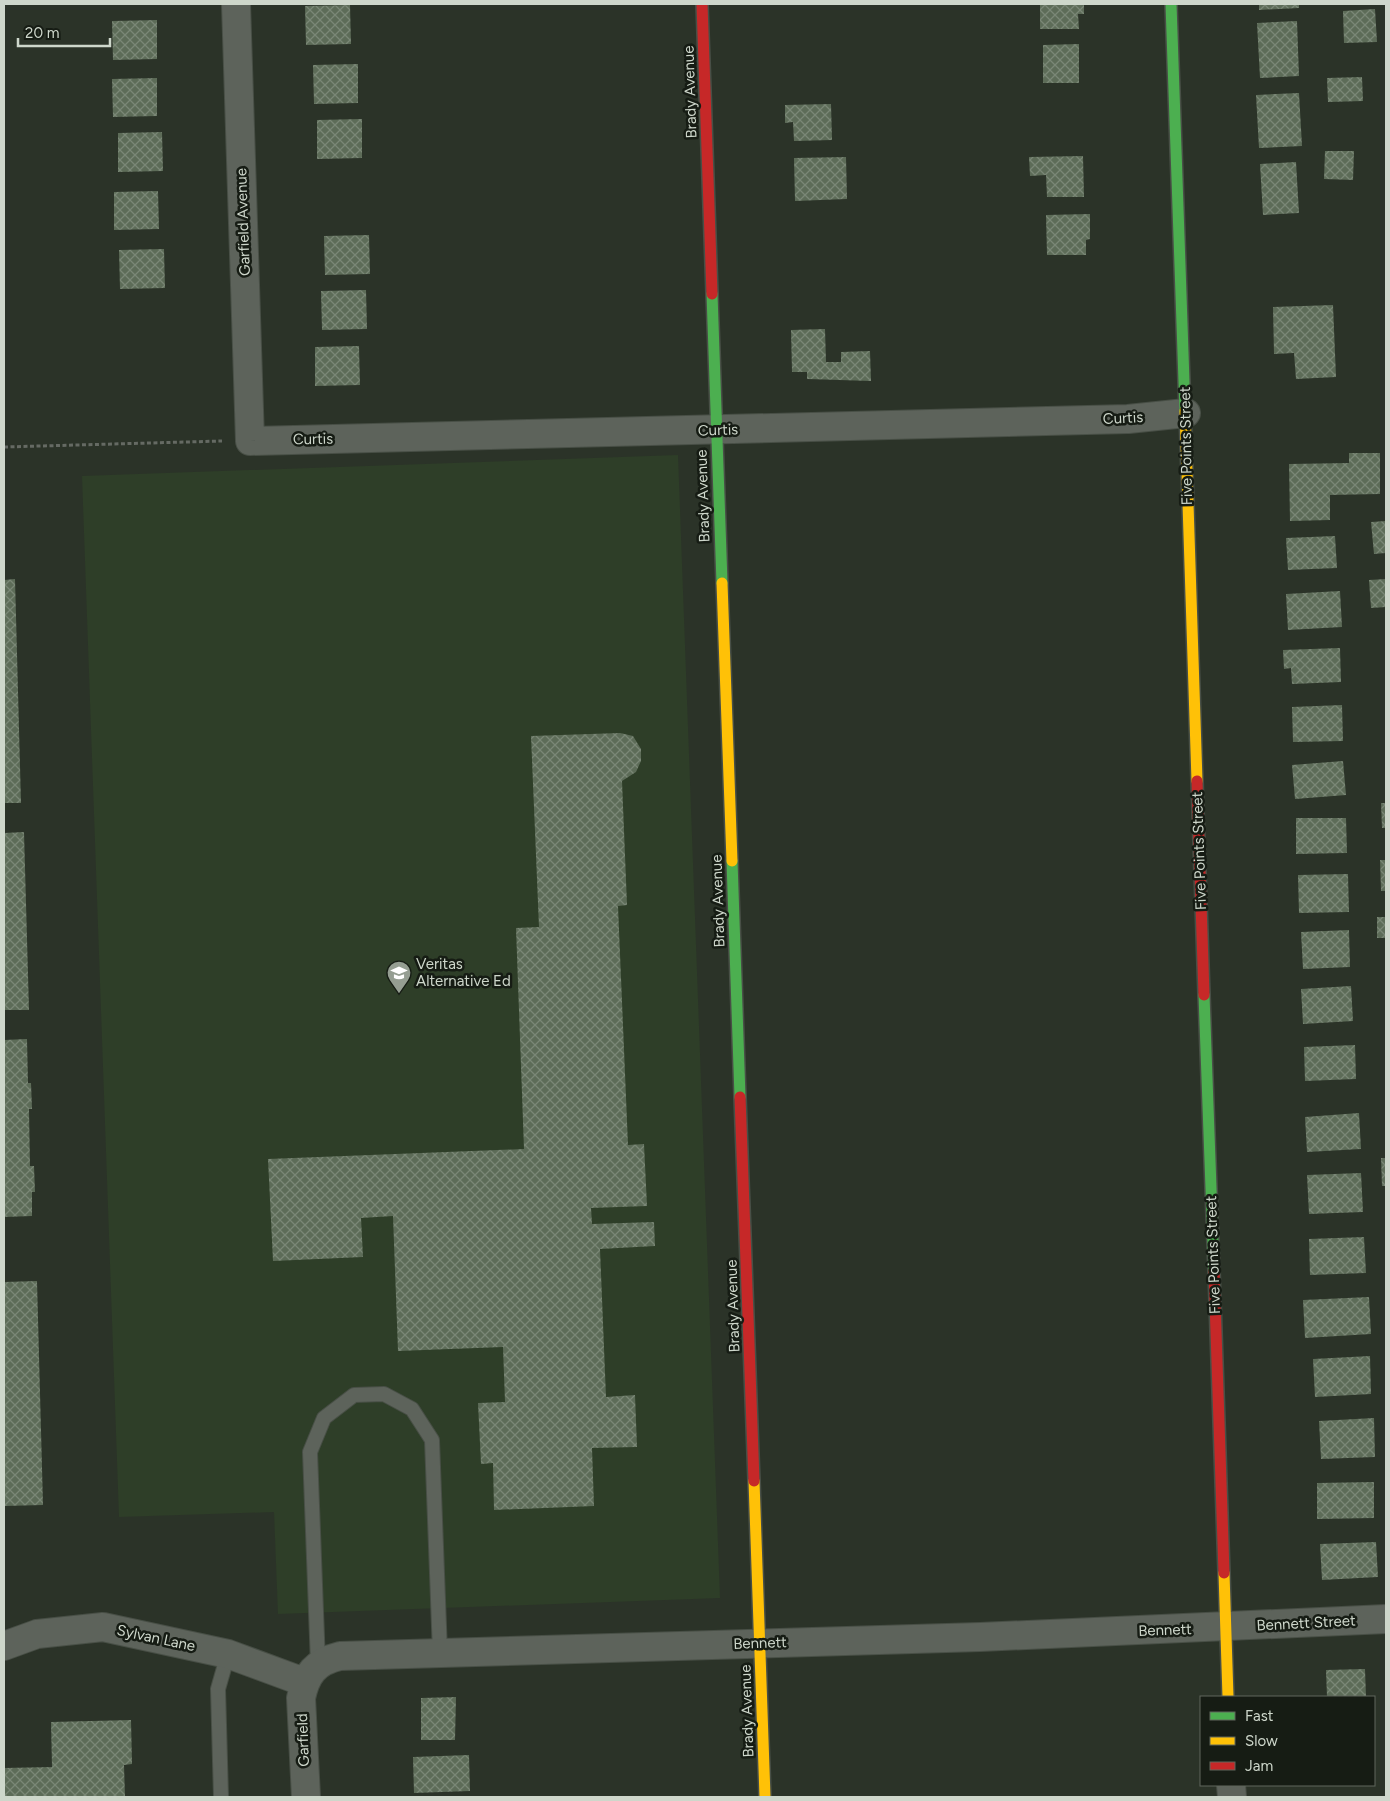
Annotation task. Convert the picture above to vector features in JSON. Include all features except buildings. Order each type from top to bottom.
[{"type":"street","name":"Garfield Avenue","points":[[236,4],[250,441]]},
{"type":"street","name":"Brady Avenue","points":[[702,4],[765,1797]]},
{"type":"street","name":"Five Points Street","points":[[1172,4],[1228,1696]]},
{"type":"street","name":"Curtis","points":[[250,441],[1128,419],[1186,413]]},
{"type":"street","name":"Bennett Street","points":[[1226,1627],[1386,1619]]},
{"type":"street","name":"Sylvan Lane","points":[[4,1646],[36,1634],[103,1627],[311,1673]]},
{"type":"street","name":"Bennett","points":[[311,1673],[340,1656],[980,1637],[1226,1627]]},
{"type":"street","name":"Garfield","points":[[306,1797],[301,1698],[311,1673]]},
{"type":"lane","points":[[311,1673],[310,1452],[324,1418],[354,1395],[384,1394],[412,1409],[432,1440],[440,1653]]},
{"type":"lane","points":[[221,1797],[218,1689],[228,1654]]},
{"type":"path","points":[[4,447],[250,441]]},
{"type":"shaded area","name":"Veritas Alternative Ed","points":[[678,455],[720,1598],[278,1614],[274,1512],[119,1517],[82,476]]},
{"type":"traffic: fast","points":[[1171,4],[1185,411]]},
{"type":"traffic: fast","points":[[712,294],[722,583]]},
{"type":"traffic: fast","points":[[732,861],[740,1097]]},
{"type":"traffic: fast","points":[[1204,995],[1214,1271]]},
{"type":"traffic: slow","points":[[1185,411],[1197,781]]},
{"type":"traffic: slow","points":[[722,583],[732,861]]},
{"type":"traffic: slow","points":[[754,1481],[765,1797]]},
{"type":"traffic: slow","points":[[1224,1573],[1228,1696]]},
{"type":"traffic: jam","points":[[702,4],[712,294]]},
{"type":"traffic: jam","points":[[1197,781],[1204,995]]},
{"type":"traffic: jam","points":[[740,1097],[754,1481]]},
{"type":"traffic: jam","points":[[1214,1271],[1224,1573]]},
{"type":"place","name":"Veritas Alternative Ed","points":[[399,994]]}]
